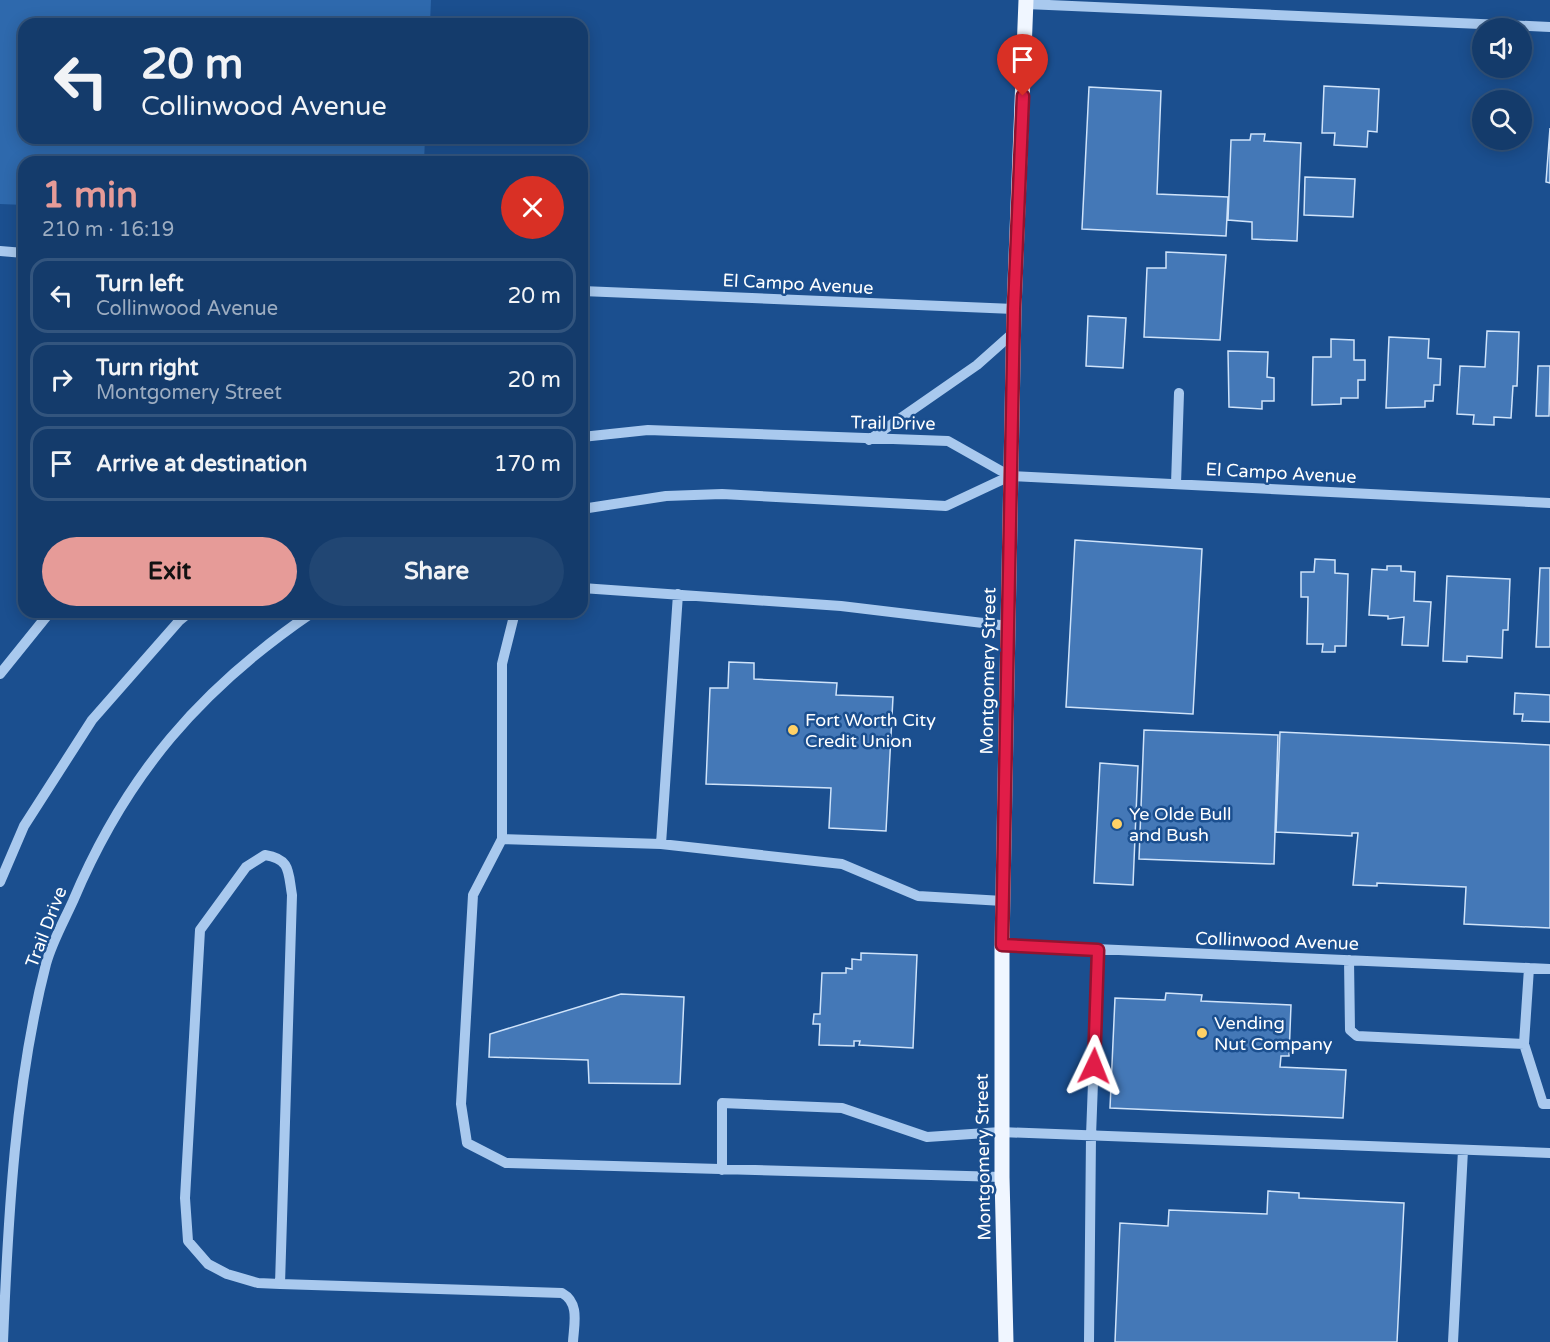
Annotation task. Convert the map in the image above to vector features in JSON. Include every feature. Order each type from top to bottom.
[{"type":"main road","name":"Montgomery Street","points":[[1006,1342],[1001,1132],[1002,945],[1013,333],[1026,2]]},
{"type":"street","points":[[1026,2],[1550,27]]},
{"type":"street","points":[[0,251],[18,252]]},
{"type":"street","name":"El Campo Avenue","points":[[588,291],[1014,309]]},
{"type":"street","points":[[869,440],[977,365],[1013,333]]},
{"type":"street","points":[[1176,484],[1179,393]]},
{"type":"street","name":"Trail Drive","points":[[588,437],[648,430],[869,440],[948,441],[1010,476]]},
{"type":"street","points":[[588,507],[666,496],[722,494],[946,506],[1010,476]]},
{"type":"street","name":"El Campo Avenue","points":[[1010,476],[1550,502]]},
{"type":"street","points":[[588,588],[841,606],[1008,626]]},
{"type":"street","points":[[662,844],[678,594]]},
{"type":"street","points":[[0,674],[45,618]]},
{"type":"street","points":[[0,882],[24,826],[92,720],[183,618]]},
{"type":"street","name":"Trail Drive","points":[[3,1342],[22,1079],[47,961],[90,860],[147,765],[186,718],[225,681],[274,638],[304,618]]},
{"type":"street","points":[[514,618],[502,664],[502,839],[473,895],[461,1104],[467,1143],[506,1163],[1002,1177]]},
{"type":"street","points":[[502,839],[662,844],[842,864],[918,896],[1003,901]]},
{"type":"street","points":[[280,1284],[292,895],[287,866],[279,857],[265,855],[246,867],[200,930],[185,1198],[188,1241],[208,1264],[227,1274],[258,1283],[280,1284],[562,1293],[570,1298],[573,1304],[573,1342]]},
{"type":"street","name":"Collinwood Avenue","points":[[1002,945],[1550,969]]},
{"type":"street","points":[[1089,1342],[1091,1136],[1098,950]]},
{"type":"street","points":[[1349,960],[1350,1030],[1357,1036],[1524,1044]]},
{"type":"street","points":[[1528,968],[1524,1044],[1543,1104],[1550,1104]]},
{"type":"street","points":[[722,1170],[722,1103],[842,1108],[927,1137],[1001,1132],[1550,1153]]},
{"type":"street","points":[[1453,1342],[1463,1150]]},
{"type":"shaded area","points":[[0,0],[431,0],[430,18],[18,18],[18,144],[425,144],[424,156],[18,156],[18,205],[0,204]]},
{"type":"building","points":[[1324,86],[1379,89],[1377,132],[1368,131],[1367,147],[1334,145],[1335,133],[1322,133]]},
{"type":"building","points":[[1089,87],[1161,91],[1157,194],[1228,197],[1226,236],[1082,229]]},
{"type":"building","points":[[1550,128],[1550,183],[1546,182]]},
{"type":"building","points":[[1251,134],[1265,134],[1264,141],[1301,143],[1297,241],[1252,239],[1252,222],[1228,220],[1231,140],[1250,140]]},
{"type":"building","points":[[1305,177],[1355,179],[1353,217],[1304,215]]},
{"type":"building","points":[[1166,252],[1226,255],[1220,340],[1144,337],[1147,268],[1166,268]]},
{"type":"building","points":[[1088,316],[1126,318],[1123,368],[1086,366]]},
{"type":"building","points":[[1487,331],[1519,332],[1517,386],[1513,386],[1511,418],[1494,417],[1494,425],[1473,424],[1474,415],[1457,414],[1460,366],[1485,367]]},
{"type":"building","points":[[1389,337],[1429,339],[1428,358],[1441,359],[1440,385],[1434,385],[1433,401],[1425,401],[1425,407],[1386,408]]},
{"type":"building","points":[[1331,339],[1354,340],[1354,360],[1365,360],[1365,380],[1358,380],[1358,398],[1341,398],[1341,404],[1312,405],[1313,357],[1331,357]]},
{"type":"building","points":[[1228,351],[1268,352],[1267,377],[1274,378],[1274,401],[1262,401],[1262,409],[1229,407]]},
{"type":"building","points":[[1538,366],[1550,366],[1549,416],[1536,416]]},
{"type":"building","points":[[1075,540],[1202,549],[1193,714],[1066,707]]},
{"type":"building","points":[[1315,559],[1335,560],[1335,573],[1348,574],[1346,646],[1335,646],[1335,652],[1322,652],[1323,644],[1307,644],[1308,597],[1301,597],[1301,572],[1314,572]]},
{"type":"building","points":[[1387,566],[1401,566],[1401,571],[1415,572],[1414,601],[1431,602],[1428,646],[1402,645],[1404,617],[1388,619],[1388,616],[1369,615],[1372,569],[1387,570]]},
{"type":"building","points":[[1540,568],[1550,568],[1550,647],[1536,647]]},
{"type":"building","points":[[1447,576],[1510,579],[1508,630],[1503,630],[1502,658],[1467,656],[1467,662],[1443,661]]},
{"type":"building","points":[[729,662],[754,663],[754,679],[837,683],[836,695],[893,697],[886,831],[829,828],[831,788],[706,784],[710,688],[728,688]]},
{"type":"building","points":[[1515,693],[1550,695],[1550,722],[1522,721],[1523,714],[1514,714]]},
{"type":"building","points":[[1144,730],[1278,735],[1274,864],[1139,859]]},
{"type":"building","points":[[1280,732],[1550,745],[1550,928],[1464,924],[1466,887],[1377,883],[1377,886],[1353,885],[1358,833],[1352,833],[1352,836],[1276,832]]},
{"type":"building","name":"Ye Olde Bull and Bush","points":[[1100,763],[1138,766],[1133,885],[1094,883]]},
{"type":"building","points":[[861,953],[917,955],[913,1048],[859,1045],[860,1041],[854,1041],[854,1046],[819,1045],[820,1024],[813,1024],[814,1014],[820,1014],[822,973],[846,973],[846,968],[852,969],[852,959],[861,960]]},
{"type":"building","name":"Vending Nut Company","points":[[1166,993],[1202,995],[1201,1001],[1291,1005],[1289,1056],[1281,1056],[1280,1067],[1346,1070],[1343,1118],[1110,1108],[1115,998],[1165,1000]]},
{"type":"building","points":[[621,994],[684,997],[680,1084],[589,1083],[588,1060],[489,1057],[490,1034]]},
{"type":"building","points":[[1268,1191],[1299,1193],[1299,1198],[1404,1203],[1397,1342],[1115,1342],[1120,1223],[1168,1226],[1169,1210],[1267,1214]]},
{"type":"place","name":"Fort Worth City Credit Union","points":[[793,730]]},
{"type":"place","name":"Ye Olde Bull and Bush","points":[[1117,824]]},
{"type":"place","name":"Vending Nut Company","points":[[1202,1033]]},
{"type":"route","points":[[1023,96],[1014,309],[1008,732],[1002,945],[1098,950],[1094,1066]]}]
